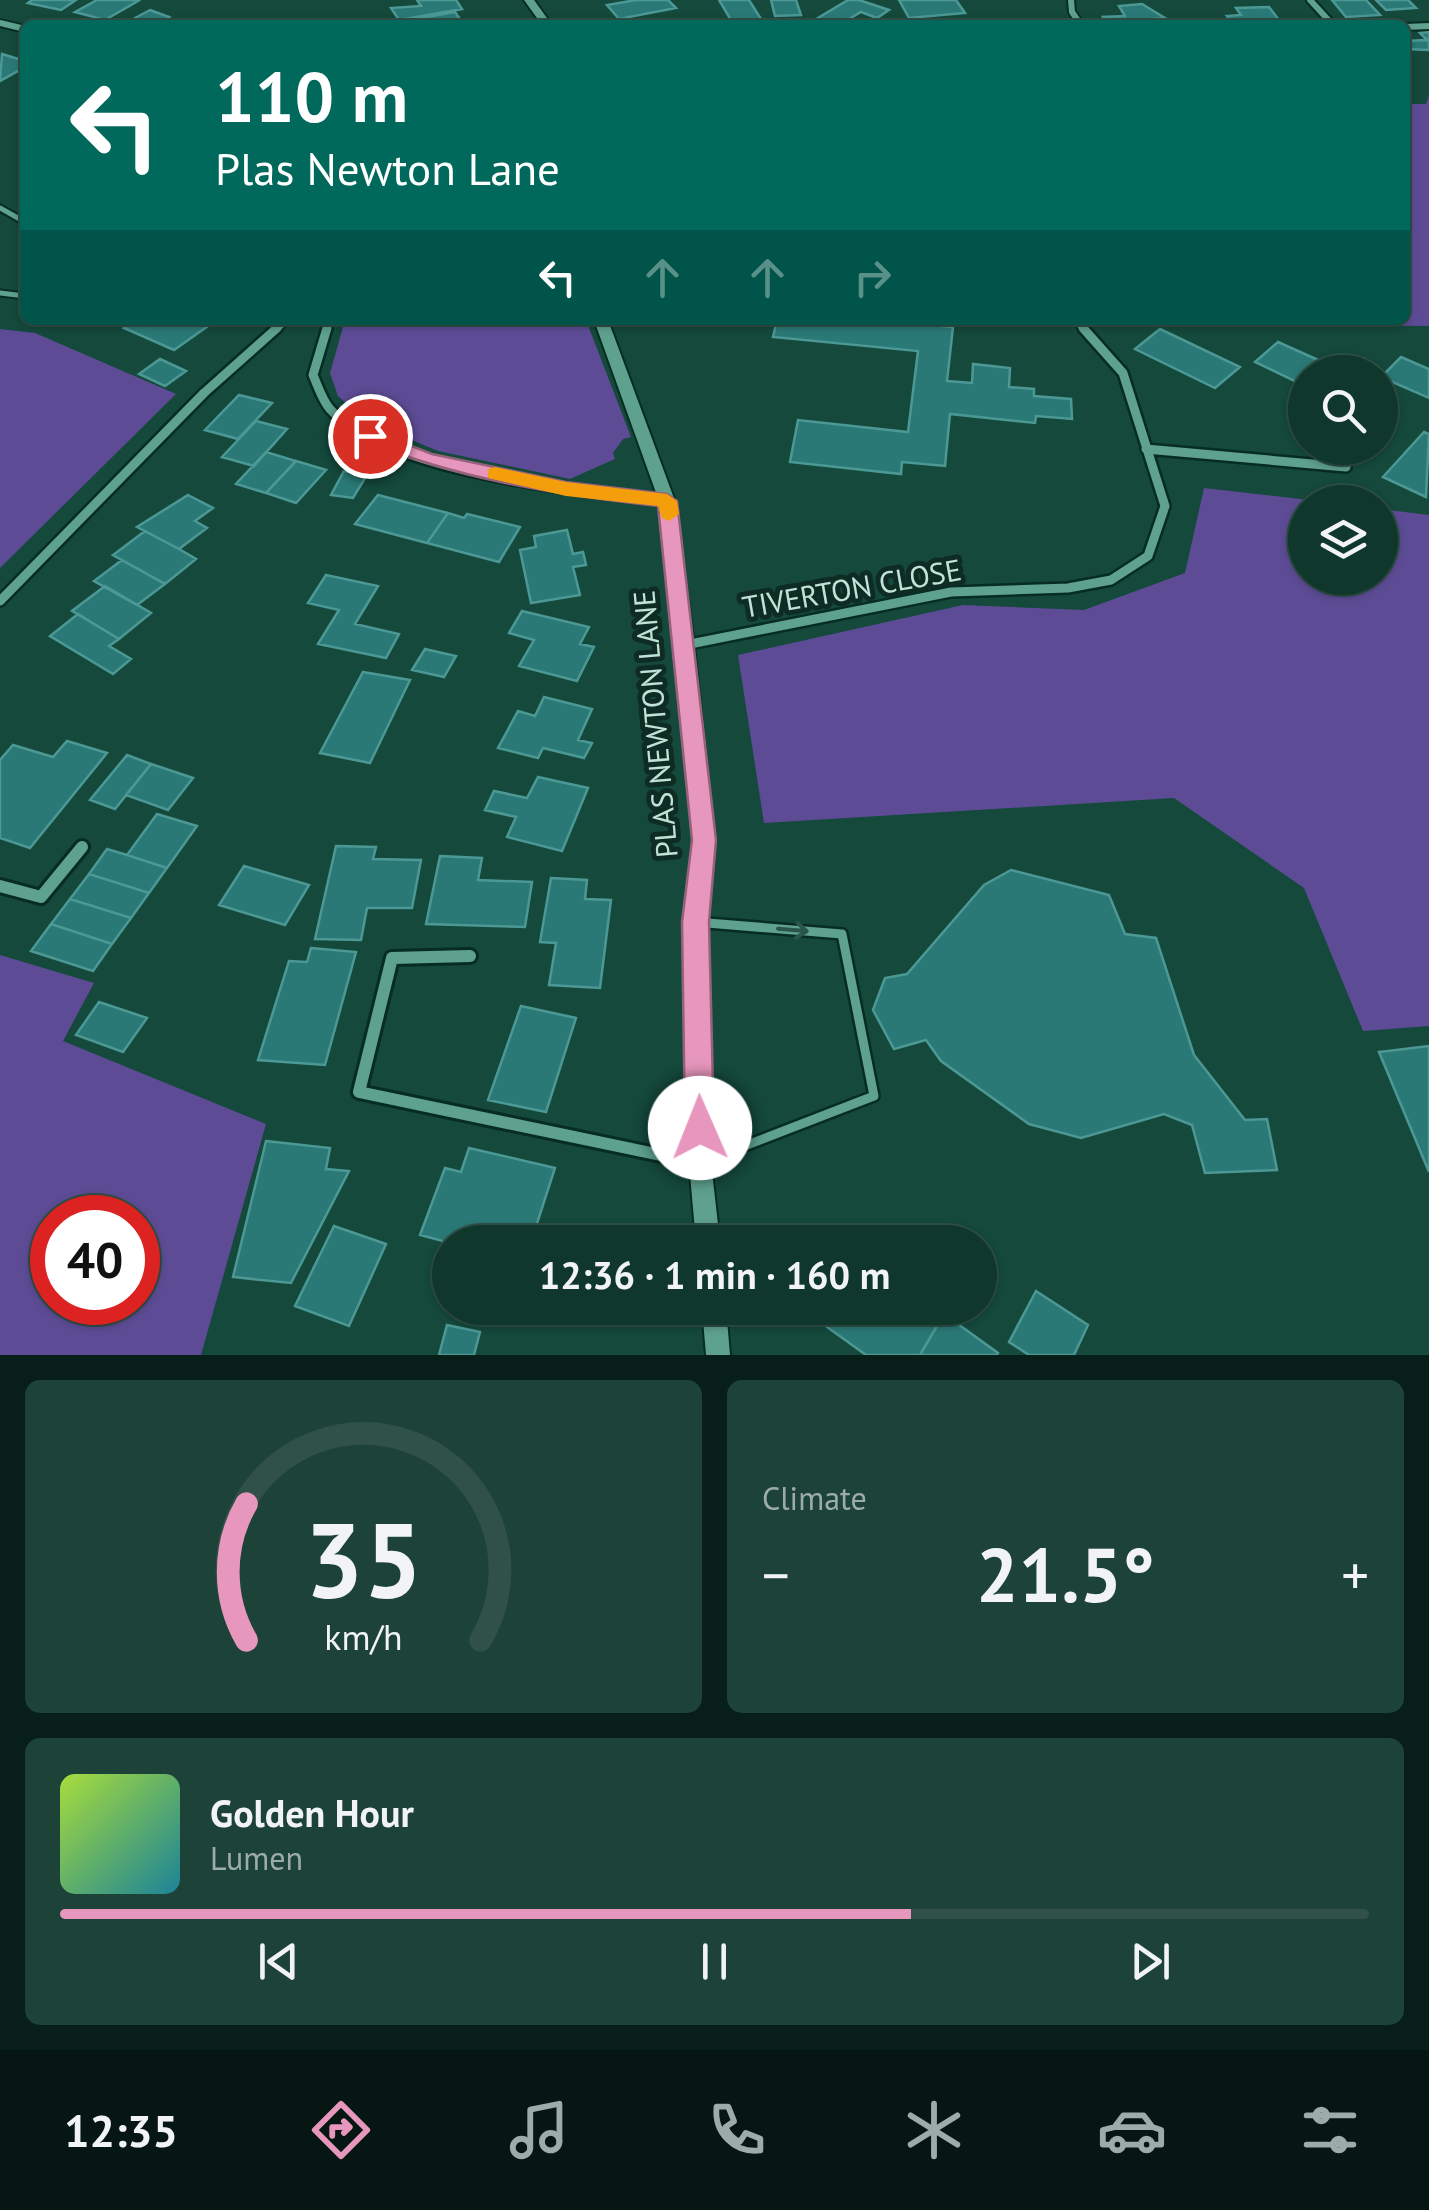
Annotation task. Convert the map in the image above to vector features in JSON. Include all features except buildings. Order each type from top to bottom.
[{"type":"street","points":[[1310,0],[1328,20]]},
{"type":"street","points":[[0,601],[204,393],[281,325]]},
{"type":"street","points":[[328,325],[313,375],[331,410],[370,436],[427,459],[566,489],[667,501]]},
{"type":"street","name":"PLAS NEWTON LANE","points":[[603,325],[667,501],[684,645],[704,840],[696,922],[700,1163],[706,1225]]},
{"type":"street","name":"TIVERTON CLOSE","points":[[684,645],[951,592],[1068,588],[1111,580],[1148,556],[1160,532],[1165,506],[1123,373],[1080,325]]},
{"type":"street","points":[[1146,448],[1346,468]]},
{"type":"street","points":[[0,886],[41,898],[82,847]]},
{"type":"street","points":[[470,956],[392,958],[359,1092],[700,1163]]},
{"type":"street","points":[[715,1325],[718,1355]]},
{"type":"lane","points":[[696,922],[842,934],[874,1096],[700,1163]]},
{"type":"shaded area","points":[[1429,95],[1429,326],[1339,325],[1410,325],[1410,104],[1426,104]]},
{"type":"shaded area","points":[[344,325],[588,325],[631,437],[623,439],[613,453],[615,459],[570,479],[438,451],[364,420],[338,396],[330,373]]},
{"type":"shaded area","points":[[0,329],[35,333],[176,394],[0,568]]},
{"type":"shaded area","points":[[1204,488],[1288,498],[1288,595],[1398,595],[1398,511],[1429,515],[1429,1026],[1363,1031],[1304,888],[1174,798],[764,823],[738,655],[963,605],[1084,610],[1185,573]]},
{"type":"shaded area","points":[[0,955],[94,983],[63,1041],[266,1124],[201,1355],[0,1355]]},
{"type":"slow traffic","points":[[495,474],[566,489],[667,501],[669,514]]},
{"type":"route","points":[[370,436],[427,459],[566,489],[667,501],[704,840],[696,922],[700,1128]]}]
